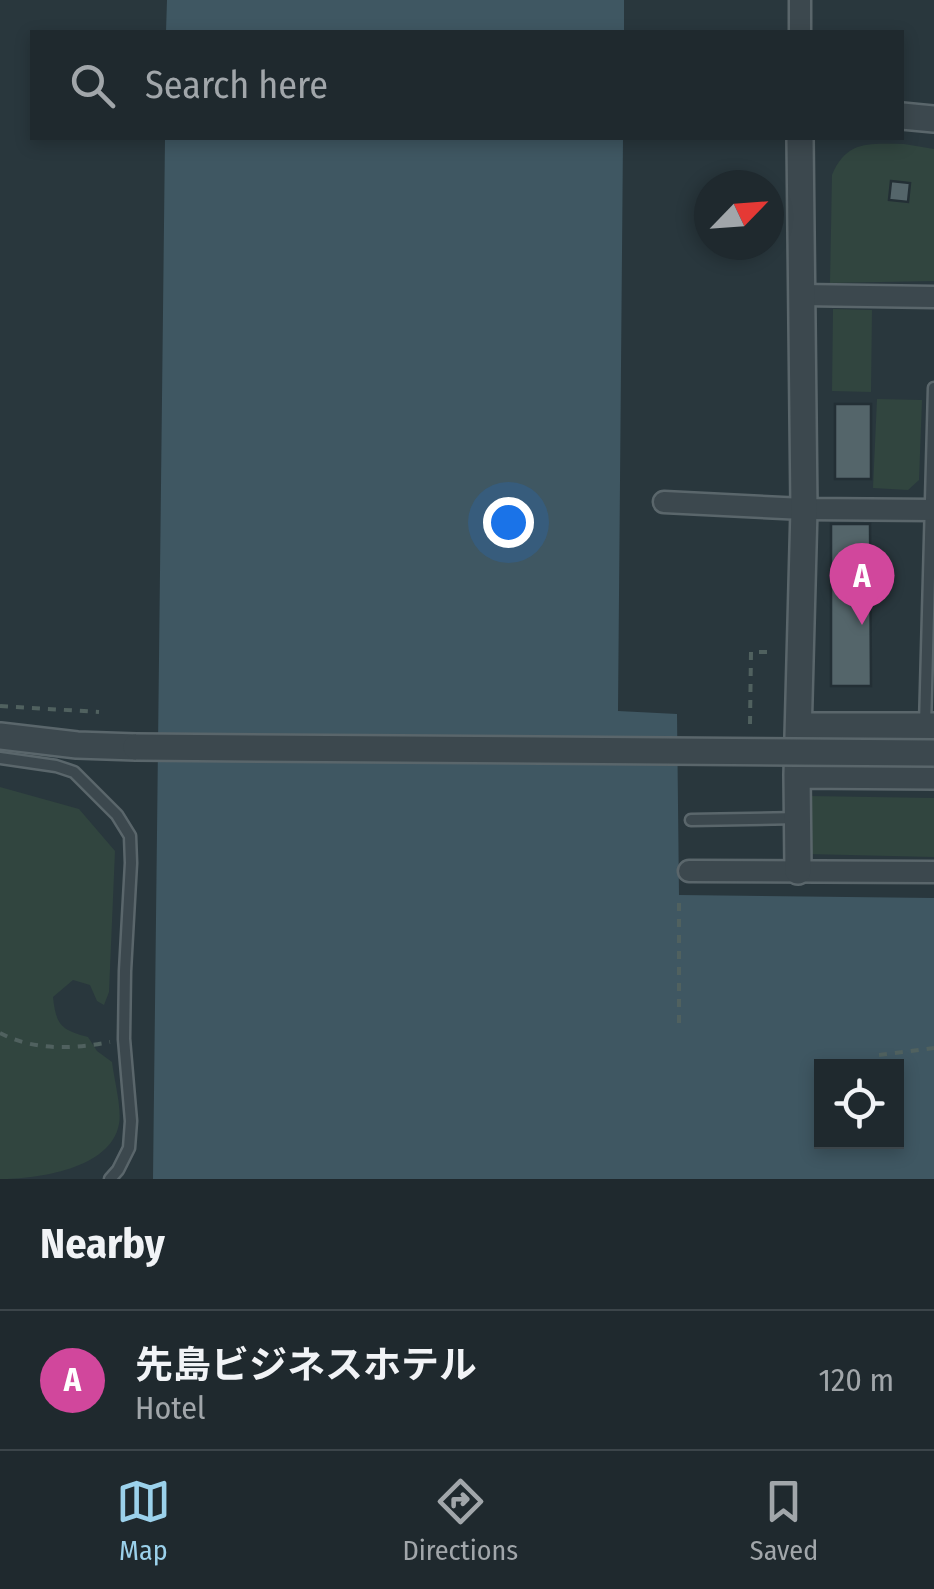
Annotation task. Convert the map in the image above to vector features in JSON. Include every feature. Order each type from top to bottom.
[{"type":"street","points":[[800,0],[800,30]]},
{"type":"street","points":[[904,116],[934,119]]},
{"type":"street","points":[[798,871],[804,509],[800,140]]},
{"type":"street","points":[[802,295],[934,297]]},
{"type":"street","points":[[664,502],[932,510]]},
{"type":"street","points":[[799,726],[930,726]]},
{"type":"street","points":[[0,736],[136,747],[934,754]]},
{"type":"street","points":[[798,775],[934,776]]},
{"type":"street","points":[[688,871],[934,872]]},
{"type":"lane","points":[[930,726],[934,388]]},
{"type":"lane","points":[[0,758],[74,772],[117,814],[130,836],[124,1039],[131,1121],[128,1148],[110,1179]]},
{"type":"lane","points":[[691,820],[798,818]]},
{"type":"path","points":[[750,724],[751,652],[774,652]]},
{"type":"path","points":[[0,706],[99,712]]},
{"type":"path","points":[[679,895],[679,1023]]},
{"type":"path","points":[[0,1032],[18,1042],[55,1048],[124,1039]]},
{"type":"path","points":[[879,1054],[934,1048]]},
{"type":"green space","points":[[904,144],[934,149],[934,281],[830,283],[832,175],[838,163],[861,146]]},
{"type":"green space","points":[[833,309],[872,310],[871,392],[832,391]]},
{"type":"green space","points":[[877,399],[922,400],[919,480],[908,490],[873,488]]},
{"type":"green space","points":[[0,787],[79,809],[115,851],[109,992],[104,1005],[97,1001],[90,985],[73,980],[53,997],[61,1025],[88,1037],[97,1051],[112,1062],[120,1118],[113,1139],[88,1161],[33,1177],[0,1179]]},
{"type":"green space","points":[[808,796],[934,798],[934,857],[807,854]]},
{"type":"water","points":[[167,0],[624,0],[624,30],[166,30]]},
{"type":"water","points":[[165,140],[623,140],[618,711],[677,714],[679,895],[934,898],[934,1179],[153,1179]]},
{"type":"building","points":[[891,181],[910,183],[908,202],[889,200]]},
{"type":"building","points":[[835,404],[871,404],[871,479],[835,479]]},
{"type":"building","points":[[831,524],[870,524],[871,686],[831,686]]},
{"type":"place","name":"先島ビジネスホテル","points":[[862,625]]}]
